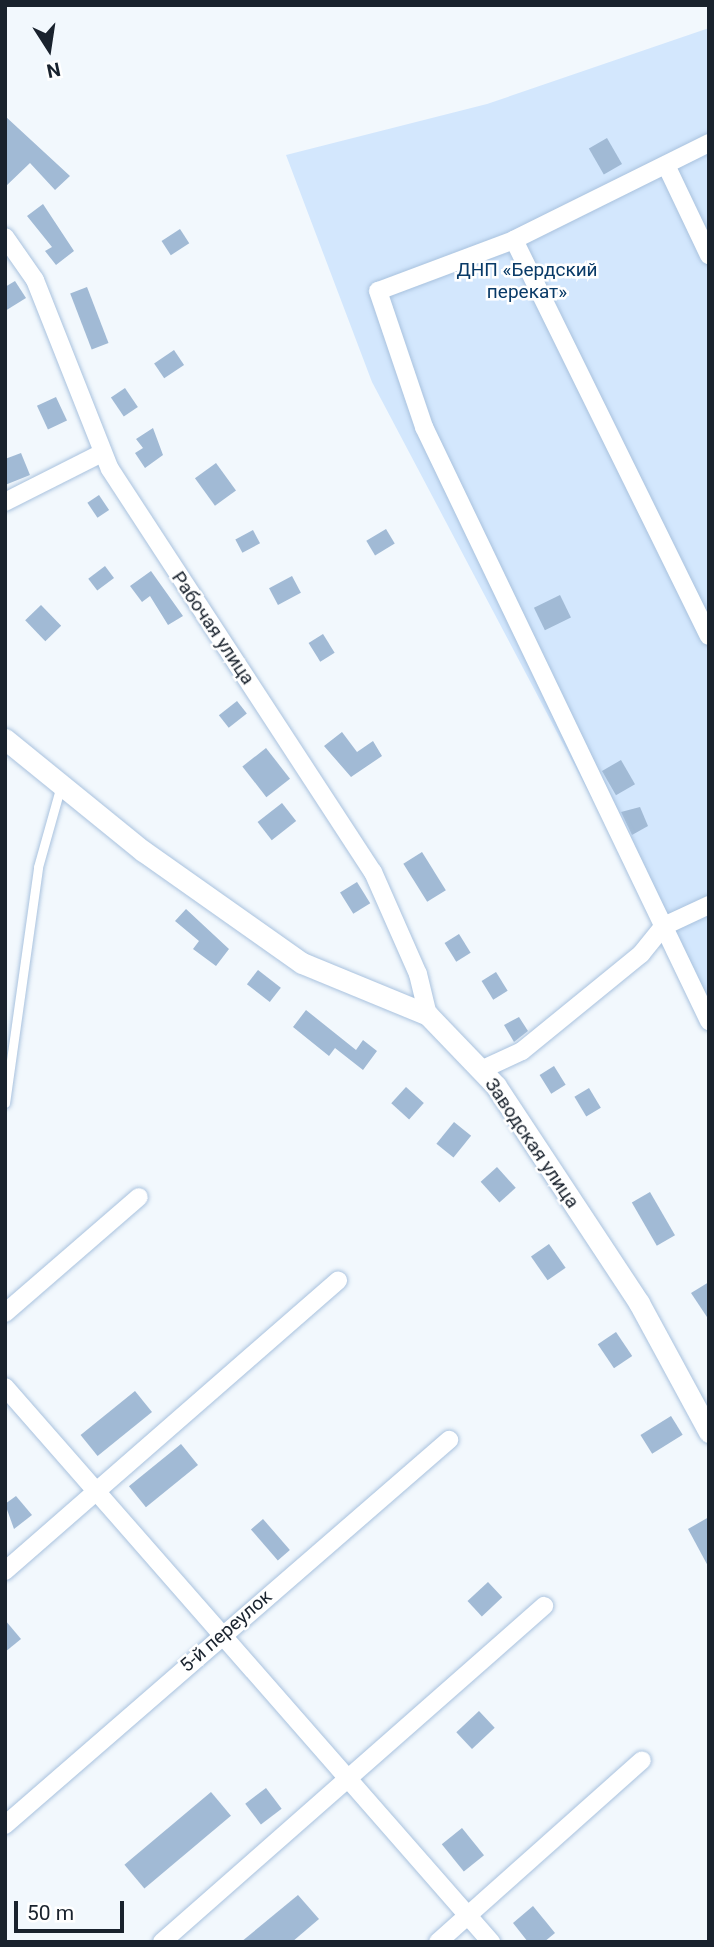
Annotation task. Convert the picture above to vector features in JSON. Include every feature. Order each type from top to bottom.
[{"type":"street","points":[[709,143],[514,240],[378,291],[425,427],[709,1021]]},
{"type":"street","points":[[666,164],[709,255]]},
{"type":"street","name":"Рабочая улица","points":[[5,237],[35,280],[102,453],[373,872],[418,974],[428,1015]]},
{"type":"street","points":[[514,240],[709,636]]},
{"type":"street","points":[[5,502],[102,453]]},
{"type":"street","name":"Заводская улица","points":[[5,739],[61,785],[302,963],[428,1015],[481,1070],[639,1303],[709,1432]]},
{"type":"street","points":[[481,1070],[523,1051],[641,954],[664,926],[709,905]]},
{"type":"street","points":[[5,1313],[139,1197]]},
{"type":"street","points":[[5,1571],[338,1281]]},
{"type":"street","points":[[5,1387],[99,1488],[491,1942]]},
{"type":"street","name":"5-й переулок","points":[[5,1825],[449,1440]]},
{"type":"street","points":[[162,1942],[351,1780],[544,1606]]},
{"type":"street","points":[[438,1942],[642,1760]]},
{"type":"lane","points":[[5,1103],[38,867],[61,785]]},
{"type":"green space","name":"ДНП «Бердский перекат»","points":[[709,28],[709,1020],[372,382],[286,155],[487,104]]},
{"type":"building","points":[[5,116],[70,176],[55,190],[30,163],[5,187]]},
{"type":"building","points":[[607,138],[622,164],[604,174],[589,148]]},
{"type":"building","points":[[43,204],[74,251],[56,265],[45,251],[52,247],[27,216]]},
{"type":"building","points":[[180,229],[189,243],[171,255],[162,241]]},
{"type":"building","points":[[15,281],[26,298],[5,311],[5,287]]},
{"type":"building","points":[[87,287],[109,343],[92,349],[70,293]]},
{"type":"building","points":[[174,350],[184,365],[164,378],[154,363]]},
{"type":"building","points":[[125,388],[138,407],[124,417],[111,398]]},
{"type":"building","points":[[56,397],[67,421],[48,429],[37,406]]},
{"type":"building","points":[[153,428],[163,455],[145,468],[135,453],[143,448],[136,439]]},
{"type":"building","points":[[21,453],[30,475],[5,485],[5,459]]},
{"type":"building","points":[[216,463],[236,491],[215,506],[195,478]]},
{"type":"building","points":[[99,495],[109,510],[97,518],[87,503]]},
{"type":"building","points":[[386,529],[395,544],[375,555],[366,541]]},
{"type":"building","points":[[253,530],[260,543],[242,553],[235,539]]},
{"type":"building","points":[[105,566],[114,578],[97,591],[88,579]]},
{"type":"building","points":[[151,571],[183,616],[168,625],[150,596],[142,602],[130,586]]},
{"type":"building","points":[[292,576],[301,593],[278,605],[269,588]]},
{"type":"building","points":[[560,595],[571,617],[545,630],[534,608]]},
{"type":"building","points":[[41,605],[61,626],[45,641],[25,620]]},
{"type":"building","points":[[323,634],[335,653],[320,662],[309,643]]},
{"type":"building","points":[[237,701],[247,714],[229,728],[219,715]]},
{"type":"building","points":[[342,732],[357,752],[373,741],[382,756],[351,777],[324,746]]},
{"type":"building","points":[[266,748],[290,779],[266,797],[242,766]]},
{"type":"building","points":[[621,760],[635,784],[616,795],[602,771]]},
{"type":"building","points":[[282,803],[296,821],[272,840],[258,822]]},
{"type":"building","points":[[640,807],[648,826],[632,835],[621,812]]},
{"type":"building","points":[[422,852],[446,890],[427,902],[403,864]]},
{"type":"building","points":[[357,882],[370,903],[353,914],[340,893]]},
{"type":"building","points":[[186,909],[229,949],[216,966],[193,949],[199,941],[175,921]]},
{"type":"building","points":[[459,934],[471,953],[456,962],[445,943]]},
{"type":"building","points":[[258,970],[281,988],[270,1002],[247,984]]},
{"type":"building","points":[[496,972],[508,991],[493,1000],[482,981]]},
{"type":"building","points":[[306,1010],[356,1050],[363,1040],[377,1051],[363,1070],[335,1048],[329,1056],[293,1027]]},
{"type":"building","points":[[519,1017],[528,1031],[514,1042],[504,1025]]},
{"type":"building","points":[[554,1066],[566,1085],[551,1094],[540,1075]]},
{"type":"building","points":[[406,1087],[424,1103],[409,1119],[391,1103]]},
{"type":"building","points":[[589,1088],[601,1108],[586,1116],[574,1097]]},
{"type":"building","points":[[454,1122],[471,1136],[453,1158],[436,1144]]},
{"type":"building","points":[[497,1167],[516,1188],[499,1203],[481,1182]]},
{"type":"building","points":[[650,1192],[675,1235],[657,1246],[632,1202]]},
{"type":"building","points":[[549,1244],[566,1268],[548,1280],[531,1257]]},
{"type":"building","points":[[709,1282],[709,1320],[691,1293]]},
{"type":"building","points":[[616,1332],[632,1356],[614,1368],[598,1344]]},
{"type":"building","points":[[135,1391],[152,1412],[98,1456],[81,1435]]},
{"type":"building","points":[[671,1416],[683,1435],[652,1454],[640,1435]]},
{"type":"building","points":[[181,1444],[198,1465],[146,1507],[129,1486]]},
{"type":"building","points":[[16,1496],[32,1515],[14,1529],[5,1504]]},
{"type":"building","points":[[709,1517],[709,1568],[688,1529]]},
{"type":"building","points":[[263,1519],[290,1550],[278,1560],[251,1529]]},
{"type":"building","points":[[488,1582],[502,1597],[482,1616],[468,1601]]},
{"type":"building","points":[[5,1620],[21,1639],[5,1652]]},
{"type":"building","points":[[479,1711],[495,1728],[472,1749],[456,1732]]},
{"type":"building","points":[[266,1788],[282,1809],[261,1824],[245,1804]]},
{"type":"building","points":[[211,1792],[231,1816],[144,1888],[124,1865]]},
{"type":"building","points":[[462,1828],[484,1855],[464,1872],[442,1844]]},
{"type":"building","points":[[298,1895],[319,1919],[292,1942],[241,1942]]},
{"type":"building","points":[[533,1906],[555,1933],[544,1942],[528,1942],[513,1923]]}]
